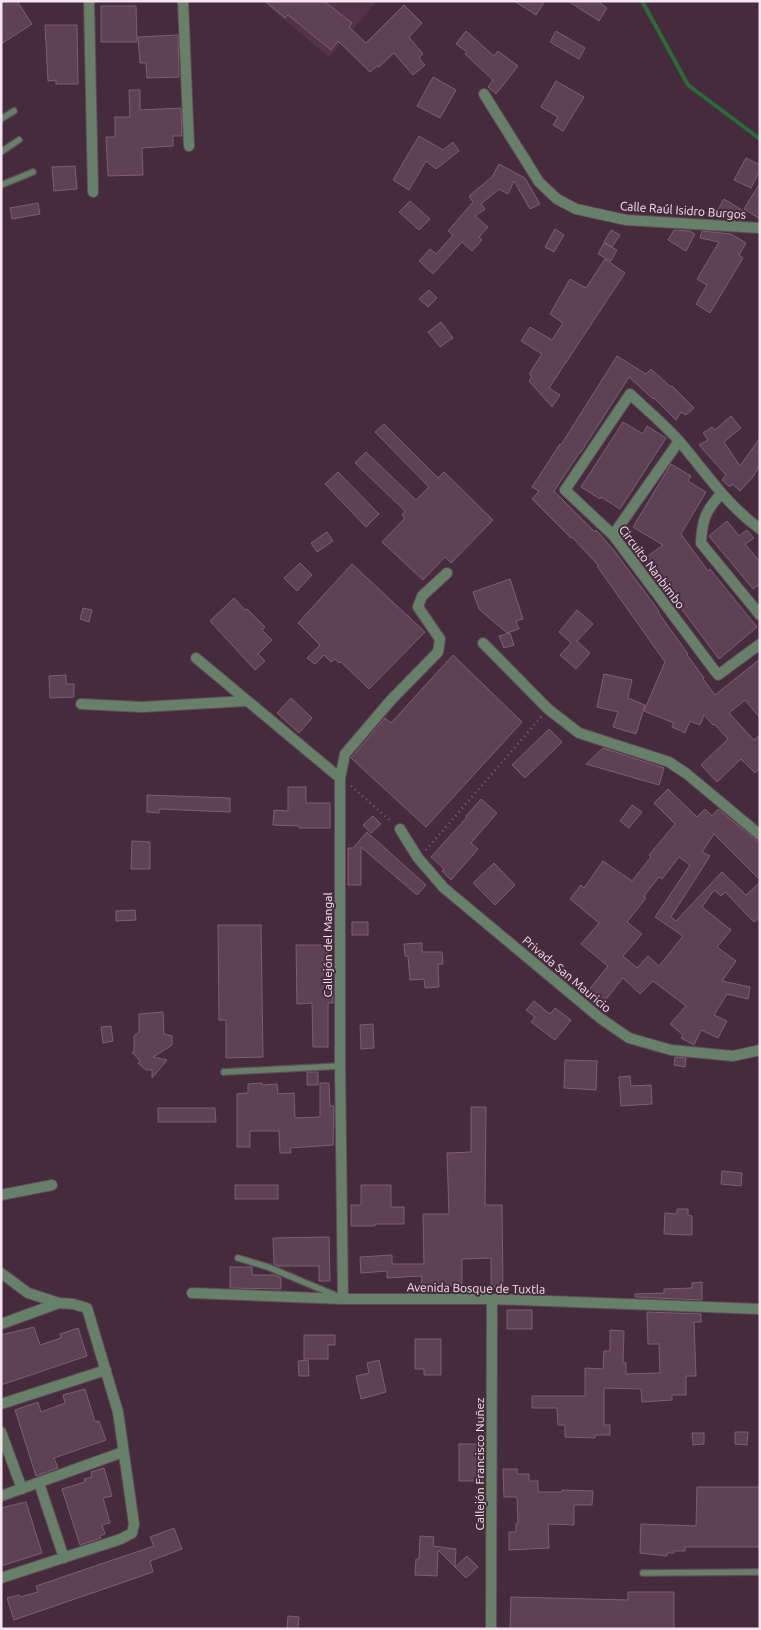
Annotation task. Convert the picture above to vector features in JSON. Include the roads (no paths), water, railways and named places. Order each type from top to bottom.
[{"type":"street","points":[[89,1],[93,192]]},
{"type":"street","points":[[183,1],[189,146]]},
{"type":"street","name":"Calle Raúl Isidro Burgos","points":[[484,94],[539,182],[557,199],[576,209],[626,220],[760,228]]},
{"type":"street","name":"Circuito Nanbimbo","points":[[760,529],[746,519],[721,494],[679,441],[630,394],[565,490],[613,535],[718,675],[760,644]]},
{"type":"street","points":[[613,535],[679,441]]},
{"type":"street","points":[[721,494],[702,523],[701,543],[760,615]]},
{"type":"street","name":"Callejón del Mangal","points":[[344,1299],[340,1066],[340,778],[345,754],[391,700],[438,652],[440,639],[418,607],[422,596],[447,573]]},
{"type":"street","points":[[483,643],[548,709],[579,733],[669,762],[687,774],[760,835]]},
{"type":"street","points":[[196,658],[340,778]]},
{"type":"street","points":[[81,704],[142,707],[246,701]]},
{"type":"street","name":"Privada San Mauricio","points":[[400,829],[418,858],[444,888],[600,1018],[629,1038],[671,1050],[733,1056],[760,1050]]},
{"type":"street","points":[[1,1195],[52,1185]]},
{"type":"street","points":[[1,1272],[28,1293],[59,1303],[87,1308],[118,1412],[134,1524],[132,1533],[121,1539],[1,1578]]},
{"type":"street","name":"Avenida Bosque de Tuxtla","points":[[192,1293],[344,1299],[492,1299],[760,1309]]},
{"type":"street","name":"Callejón Francisco Nuñez","points":[[491,1629],[492,1299]]},
{"type":"street","points":[[1,1324],[59,1303]]},
{"type":"street","points":[[1,1404],[106,1370]]},
{"type":"street","points":[[1,1432],[22,1489]]},
{"type":"street","points":[[1,1496],[123,1452]]},
{"type":"street","points":[[39,1483],[64,1558]]},
{"type":"lane","points":[[1,119],[14,111]]},
{"type":"lane","points":[[1,152],[20,140]]},
{"type":"lane","points":[[1,185],[33,172]]},
{"type":"lane","points":[[224,1072],[340,1066]]},
{"type":"lane","points":[[238,1258],[268,1267],[344,1299]]},
{"type":"lane","points":[[643,1573],[760,1572]]},
{"type":"waterway","points":[[642,1],[688,85],[760,139]]}]
